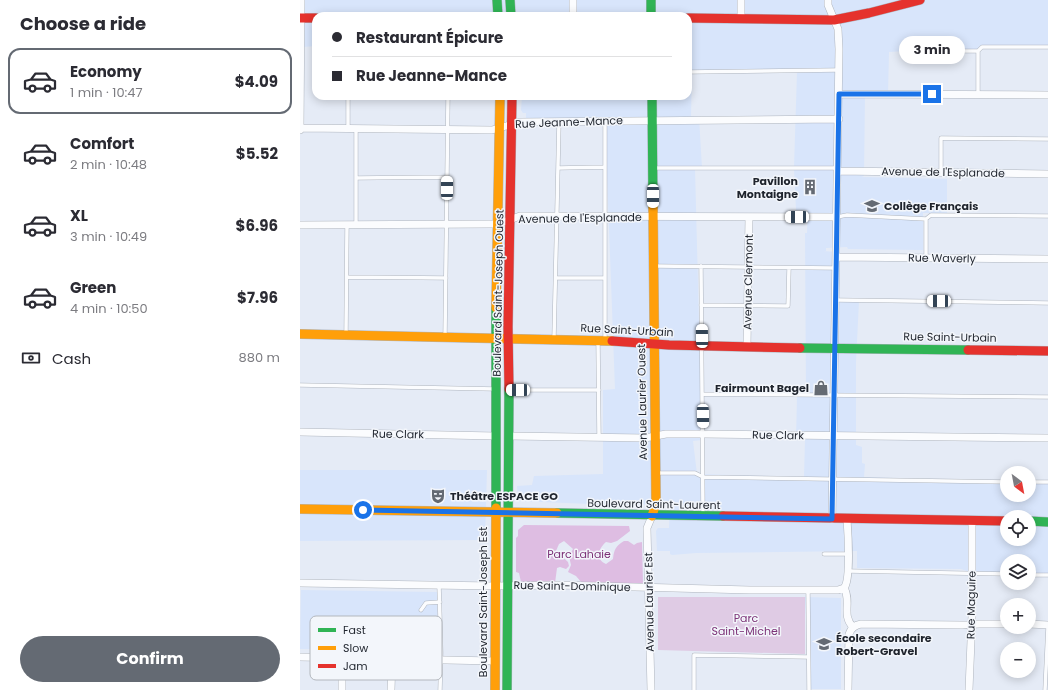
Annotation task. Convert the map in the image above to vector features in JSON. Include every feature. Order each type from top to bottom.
[{"type":"main road","points":[[496,0],[498,12]]},
{"type":"main road","points":[[510,0],[511,12]]},
{"type":"main road","points":[[651,0],[651,12]]},
{"type":"main road","points":[[692,18],[834,20],[920,0]]},
{"type":"main road","points":[[301,18],[312,18]]},
{"type":"main road","name":"Boulevard Saint-Joseph Ouest","points":[[495,513],[500,100]]},
{"type":"main road","name":"Boulevard Saint-Joseph Ouest","points":[[508,513],[508,338],[512,100]]},
{"type":"main road","name":"Avenue Laurier Ouest","points":[[652,100],[656,436],[656,503],[652,516]]},
{"type":"main road","name":"Rue Saint-Urbain","points":[[300,334],[644,341],[669,345],[702,346],[1048,351]]},
{"type":"main road","name":"Boulevard Saint-Laurent","points":[[300,509],[1000,521]]},
{"type":"main road","name":"Boulevard Saint-Joseph Est","points":[[495,513],[495,690]]},
{"type":"main road","points":[[507,690],[508,513]]},
{"type":"main road","points":[[1036,522],[1048,522]]},
{"type":"street","points":[[300,129],[301,0]]},
{"type":"street","points":[[573,0],[573,12]]},
{"type":"street","points":[[740,19],[741,0]]},
{"type":"street","points":[[828,0],[828,5],[838,36],[839,70],[832,519]]},
{"type":"street","points":[[839,94],[1048,95]]},
{"type":"street","name":"Rue Jeanne-Mance","points":[[300,129],[352,128],[492,130],[520,122],[839,119]]},
{"type":"street","name":"Avenue de l'Esplanade","points":[[838,170],[1048,174]]},
{"type":"street","name":"Avenue de l'Esplanade","points":[[300,225],[499,224],[520,216],[837,217]]},
{"type":"street","name":"Avenue Clermont","points":[[747,347],[749,217]]},
{"type":"street","name":"Rue Waverly","points":[[836,257],[1048,259]]},
{"type":"street","name":"Rue Clark","points":[[300,432],[496,436]]},
{"type":"street","name":"Rue Clark","points":[[509,436],[645,438],[666,434],[703,434],[1048,438]]},
{"type":"street","name":"Avenue Laurier Est","points":[[651,690],[647,528],[652,516]]},
{"type":"street","points":[[847,519],[848,571],[847,584],[844,588],[847,593],[847,619],[853,627]]},
{"type":"street","name":"Rue Maguire","points":[[969,690],[972,521]]},
{"type":"street","name":"Rue Saint-Dominique","points":[[300,583],[808,590],[838,590],[844,588]]},
{"type":"street","points":[[848,690],[848,640],[853,627],[861,624],[1000,624]]},
{"type":"street","points":[[1036,625],[1048,626]]},
{"type":"street","points":[[300,657],[310,657]]},
{"type":"street","points":[[442,660],[495,661]]},
{"type":"street","points":[[391,680],[391,690]]},
{"type":"lane","points":[[937,50],[978,51],[982,47],[1048,47]]},
{"type":"lane","points":[[978,51],[978,94]]},
{"type":"lane","points":[[692,72],[839,70]]},
{"type":"lane","points":[[348,100],[356,178],[356,224]]},
{"type":"lane","points":[[445,337],[448,100]]},
{"type":"lane","points":[[599,437],[599,390],[605,278],[605,121]]},
{"type":"lane","points":[[554,339],[559,122]]},
{"type":"lane","points":[[941,171],[941,138],[1048,139]]},
{"type":"lane","points":[[558,168],[605,167]]},
{"type":"lane","points":[[652,168],[838,170]]},
{"type":"lane","points":[[356,178],[447,177]]},
{"type":"lane","points":[[837,217],[846,215],[926,218],[931,215],[1048,216]]},
{"type":"lane","points":[[926,218],[926,257]]},
{"type":"lane","points":[[346,335],[347,224]]},
{"type":"lane","points":[[653,266],[836,268]]},
{"type":"lane","points":[[701,266],[703,516]]},
{"type":"lane","points":[[701,305],[788,306],[789,268]]},
{"type":"lane","points":[[347,277],[446,278]]},
{"type":"lane","points":[[556,278],[605,278]]},
{"type":"lane","points":[[836,300],[1048,302]]},
{"type":"lane","points":[[300,385],[497,389]]},
{"type":"lane","points":[[509,390],[599,390]]},
{"type":"lane","points":[[702,394],[1048,397]]},
{"type":"lane","points":[[655,473],[695,473],[703,478],[1000,482]]},
{"type":"lane","points":[[1036,482],[1048,482]]},
{"type":"lane","points":[[824,554],[848,554]]},
{"type":"lane","points":[[848,571],[1000,574]]},
{"type":"lane","points":[[1036,575],[1048,575]]},
{"type":"lane","points":[[439,585],[440,616]]},
{"type":"lane","points":[[808,590],[809,690]]},
{"type":"lane","points":[[421,610],[426,602],[440,602]]},
{"type":"lane","points":[[1045,690],[1048,626]]},
{"type":"lane","points":[[694,690],[694,655],[808,657]]},
{"type":"shaded area","points":[[300,0],[1048,0],[1048,49],[940,49],[889,52],[888,94],[865,95],[864,176],[861,177],[947,179],[947,213],[923,213],[923,250],[848,249],[847,247],[826,248],[826,251],[823,251],[837,252],[837,301],[859,301],[856,362],[856,445],[862,447],[862,463],[865,464],[864,477],[1000,482],[1000,502],[1036,502],[1036,482],[1048,482],[1048,575],[1036,575],[1036,554],[1000,554],[1000,574],[972,573],[961,569],[857,568],[857,551],[696,553],[672,555],[670,554],[670,551],[657,551],[656,531],[658,528],[669,528],[670,504],[614,505],[518,501],[517,486],[532,485],[534,476],[603,474],[603,390],[615,389],[605,121],[526,118],[526,113],[523,113],[521,110],[522,100],[691,100],[691,116],[699,117],[702,168],[695,168],[702,440],[693,441],[697,474],[804,477],[805,440],[796,439],[797,396],[806,396],[805,233],[807,233],[808,210],[796,210],[794,168],[797,72],[692,74],[692,12],[312,12],[312,46],[303,47]]},
{"type":"shaded area","points":[[300,470],[487,470],[485,540],[300,541]]},
{"type":"shaded area","points":[[301,590],[437,592],[437,616],[310,616],[310,649],[300,649]]},
{"type":"shaded area","name":"École secondaire Robert-Gravel","points":[[805,597],[841,598],[841,689],[807,689],[808,657]]},
{"type":"green space","name":"Parc Lahaie","points":[[524,525],[629,526],[630,531],[617,541],[611,543],[606,542],[603,545],[599,557],[606,564],[613,559],[616,548],[624,541],[628,541],[634,545],[642,542],[643,584],[582,583],[576,576],[568,572],[571,565],[569,556],[573,549],[564,541],[559,544],[556,551],[568,562],[569,566],[566,569],[560,567],[557,568],[555,583],[521,582],[519,573],[516,572],[516,538],[518,536],[518,530]]},
{"type":"green space","name":"Parc Saint-Michel","points":[[658,597],[805,597],[805,654],[658,650]]},
{"type":"traffic: fast","points":[[497,0],[498,12]]},
{"type":"traffic: fast","points":[[510,0],[511,12]]},
{"type":"traffic: fast","points":[[651,0],[651,12]]},
{"type":"traffic: fast","points":[[652,100],[653,206]]},
{"type":"traffic: fast","points":[[496,308],[496,508]]},
{"type":"traffic: fast","points":[[800,348],[968,350]]},
{"type":"traffic: fast","points":[[507,690],[509,389]]},
{"type":"traffic: fast","points":[[557,513],[723,516]]},
{"type":"traffic: fast","points":[[1036,521],[1048,522]]},
{"type":"traffic: slow","points":[[496,308],[500,100]]},
{"type":"traffic: slow","points":[[652,516],[656,503],[653,206]]},
{"type":"traffic: slow","points":[[300,334],[612,341]]},
{"type":"traffic: slow","points":[[495,690],[496,508]]},
{"type":"traffic: slow","points":[[300,509],[557,513]]},
{"type":"traffic: jam","points":[[692,18],[834,20],[920,0]]},
{"type":"traffic: jam","points":[[300,18],[312,18]]},
{"type":"traffic: jam","points":[[509,389],[508,327],[512,100]]},
{"type":"traffic: jam","points":[[612,341],[669,345],[800,348]]},
{"type":"traffic: jam","points":[[968,350],[1048,351]]},
{"type":"traffic: jam","points":[[723,516],[1000,521]]},
{"type":"place","name":"Pavillon Montaigne","points":[[810,187]]},
{"type":"place","name":"Collège Français","points":[[872,206]]},
{"type":"place","name":"Fairmount Bagel","points":[[821,388]]},
{"type":"place","name":"Théâtre ESPACE GO","points":[[438,496]]},
{"type":"place","name":"École secondaire Robert-Gravel","points":[[824,644]]},
{"type":"route","points":[[363,510],[832,519],[839,94],[932,94]]}]
